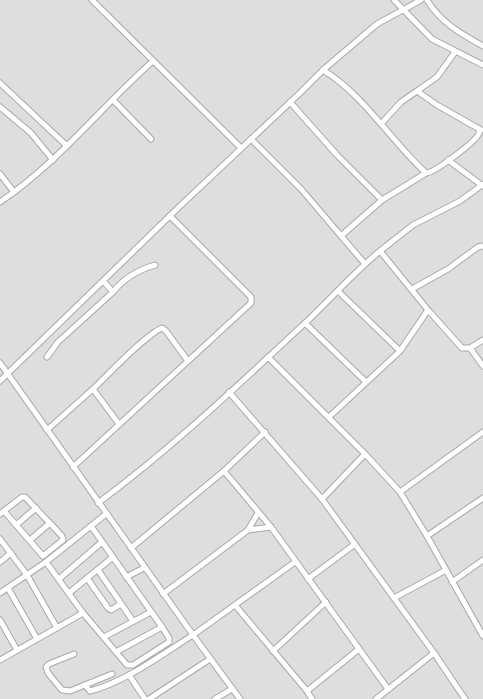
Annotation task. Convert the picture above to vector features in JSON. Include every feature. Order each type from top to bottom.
[{"type":"street","points":[[92,0],[241,148]]},
{"type":"street","points":[[394,0],[432,39],[483,65]]},
{"type":"street","points":[[0,381],[322,70],[377,24],[421,0]]},
{"type":"street","points":[[427,0],[446,23],[464,36],[483,46]]},
{"type":"street","points":[[380,124],[402,102],[437,77],[455,52]]},
{"type":"street","points":[[0,202],[53,160],[154,61]]},
{"type":"street","points":[[322,70],[339,80],[361,101],[426,173]]},
{"type":"street","points":[[0,83],[67,146]]},
{"type":"street","points":[[342,236],[382,200],[426,173],[432,172],[478,136],[481,130],[437,106],[417,91]]},
{"type":"street","points":[[113,100],[151,139]]},
{"type":"street","points":[[290,102],[330,148],[382,200]]},
{"type":"street","points":[[0,107],[31,133],[53,160]]},
{"type":"street","points":[[251,139],[301,189],[365,264]]},
{"type":"street","points":[[98,504],[166,450],[305,323],[380,251],[413,225],[460,201],[482,185],[448,160]]},
{"type":"street","points":[[415,180],[418,165]]},
{"type":"street","points":[[0,174],[14,192]]},
{"type":"street","points":[[73,466],[248,307],[252,300],[216,260],[170,216]]},
{"type":"street","points":[[412,289],[448,269],[478,247],[483,246]]},
{"type":"street","points":[[380,251],[462,348],[470,348],[483,340]]},
{"type":"street","points":[[48,357],[58,342],[131,275],[155,265]]},
{"type":"street","points":[[103,281],[113,292]]},
{"type":"street","points":[[338,291],[400,351]]},
{"type":"street","points":[[329,417],[400,351],[428,310]]},
{"type":"street","points":[[305,323],[366,382]]},
{"type":"street","points":[[47,430],[157,330],[162,328],[166,331],[188,362]]},
{"type":"street","points":[[470,348],[483,366]]},
{"type":"street","points":[[268,357],[329,417],[400,492],[481,629],[483,636]]},
{"type":"street","points":[[0,362],[98,504],[240,699]]},
{"type":"street","points":[[93,389],[120,424]]},
{"type":"street","points":[[229,392],[322,499],[434,653],[465,699]]},
{"type":"street","points":[[131,548],[224,471],[265,432]]},
{"type":"street","points":[[400,492],[483,432]]},
{"type":"street","points":[[322,499],[365,454]]},
{"type":"street","points":[[224,471],[271,527],[388,689]]},
{"type":"street","points":[[23,496],[62,536],[63,540],[43,556],[16,525],[2,513],[23,496]]},
{"type":"street","points":[[427,536],[483,498]]},
{"type":"street","points":[[16,525],[36,508]]},
{"type":"street","points":[[163,594],[248,530],[258,513]]},
{"type":"street","points":[[0,593],[46,562],[106,514]]},
{"type":"street","points":[[30,540],[50,523]]},
{"type":"street","points":[[46,562],[83,613],[127,665],[133,665],[169,642],[169,638],[162,627],[91,526]]},
{"type":"street","points":[[248,530],[271,527]]},
{"type":"street","points":[[0,539],[27,575],[57,628]]},
{"type":"street","points":[[59,579],[102,542]]},
{"type":"street","points":[[308,579],[355,544]]},
{"type":"street","points":[[0,562],[11,553]]},
{"type":"street","points":[[69,593],[112,557]]},
{"type":"street","points":[[452,582],[483,560]]},
{"type":"street","points":[[85,685],[92,691],[129,675],[193,635],[295,562]]},
{"type":"street","points":[[126,577],[144,568]]},
{"type":"street","points":[[98,570],[133,621]]},
{"type":"street","points":[[394,598],[446,570]]},
{"type":"street","points":[[87,578],[109,609],[121,604]]},
{"type":"street","points":[[8,588],[37,639]]},
{"type":"street","points":[[273,651],[326,602]]},
{"type":"street","points":[[235,605],[312,699]]},
{"type":"street","points":[[104,637],[150,612]]},
{"type":"street","points":[[0,660],[83,613]]},
{"type":"street","points":[[0,620],[17,650]]},
{"type":"street","points":[[116,652],[162,627]]},
{"type":"street","points":[[307,691],[359,649]]},
{"type":"street","points":[[376,699],[434,653]]},
{"type":"street","points":[[74,654],[49,664],[46,670],[62,690],[70,691],[112,674]]},
{"type":"street","points":[[149,699],[210,659]]},
{"type":"street","points":[[129,675],[145,699]]},
{"type":"street","points":[[215,699],[232,689]]},
{"type":"shaded area","points":[[0,0],[483,0],[483,699],[0,699]]}]
